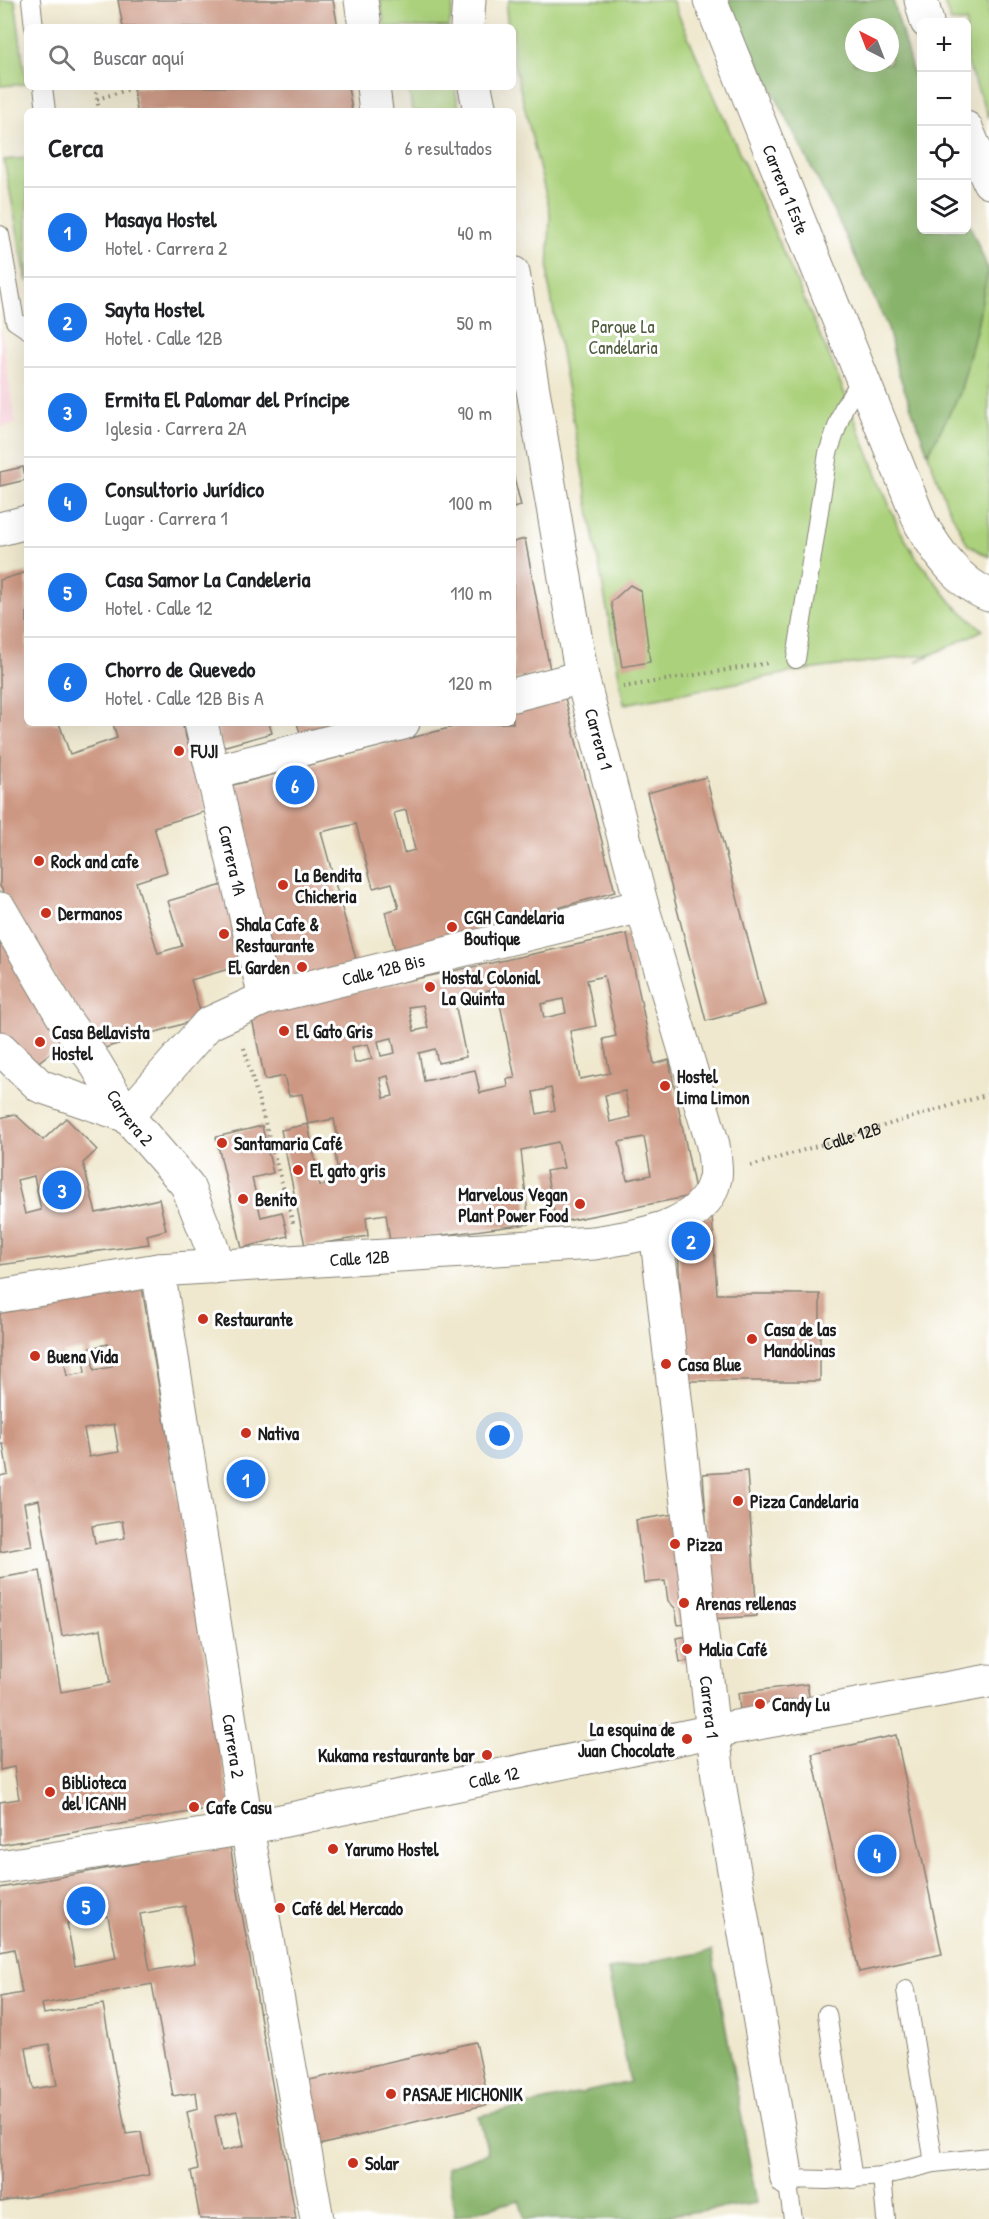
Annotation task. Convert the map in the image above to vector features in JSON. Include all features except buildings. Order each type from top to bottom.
[{"type":"street","points":[[361,0],[364,24]]},
{"type":"street","points":[[467,24],[469,0]]},
{"type":"street","name":"Carrera 1 Este","points":[[710,0],[921,524],[947,562],[965,580],[989,595]]},
{"type":"street","points":[[921,0],[926,18]]},
{"type":"street","points":[[373,90],[376,108]]},
{"type":"street","points":[[476,90],[479,108]]},
{"type":"street","points":[[971,140],[989,182]]},
{"type":"street","name":"Carrera 1","points":[[516,290],[584,685],[642,906],[713,1145],[712,1187]]},
{"type":"street","points":[[0,529],[24,523]]},
{"type":"street","points":[[516,694],[584,685]]},
{"type":"street","name":"Carrera 1A","points":[[202,726],[265,998]]},
{"type":"street","points":[[214,772],[392,726]]},
{"type":"street","name":"Calle 12B Bis","points":[[127,1116],[207,1024],[234,1014],[265,998],[642,906]]},
{"type":"street","name":"Carrera 2","points":[[0,909],[63,1017],[94,1061],[127,1116],[187,1185],[213,1250],[214,1267]]},
{"type":"street","points":[[0,1048],[40,1086],[127,1116]]},
{"type":"street","name":"Calle 12B","points":[[0,1296],[158,1270],[572,1245],[656,1230],[687,1217],[712,1187]]},
{"type":"street","name":"Carrera 1","points":[[656,1230],[718,1777],[787,2179]]},
{"type":"street","name":"Carrera 2","points":[[158,1270],[247,1828],[318,2219]]},
{"type":"street","name":"Calle 12","points":[[0,1868],[247,1828],[714,1731],[989,1681]]},
{"type":"lane","points":[[31,0],[34,24]]},
{"type":"lane","points":[[42,90],[46,108]]},
{"type":"lane","points":[[0,235],[15,321],[24,327]]},
{"type":"lane","points":[[796,659],[828,453],[844,407],[862,380]]},
{"type":"lane","points":[[906,1990],[934,2163]]},
{"type":"lane","points":[[827,2014],[854,2179]]},
{"type":"lane","points":[[793,2219],[787,2179],[854,2179],[882,2176],[934,2163],[989,2157]]},
{"type":"lane","points":[[882,2176],[886,2219]]},
{"type":"path","points":[[94,90],[98,108]]},
{"type":"path","points":[[97,99],[127,90]]},
{"type":"path","points":[[584,685],[796,659]]},
{"type":"path","points":[[234,1014],[303,1262]]},
{"type":"path","name":"Calle 12B","points":[[712,1187],[989,1094]]},
{"type":"shaded area","points":[[0,325],[16,424],[0,427]]},
{"type":"green space","points":[[0,0],[15,0],[24,84],[0,86]]},
{"type":"green space","points":[[380,0],[454,0],[450,24],[384,24]]},
{"type":"green space","name":"Parque La Candelaria","points":[[509,0],[672,0],[834,367],[898,527],[916,557],[952,603],[983,630],[916,662],[931,654],[799,671],[624,704],[548,280],[550,212],[516,72],[516,24],[508,24],[506,9]]},
{"type":"green space","points":[[727,0],[893,0],[898,18],[845,18],[845,72],[899,72],[899,22],[917,88],[917,234],[971,234],[971,228],[988,269],[977,326],[960,393],[928,454],[897,369],[888,328],[842,228]]},
{"type":"green space","points":[[943,0],[989,0],[989,118],[971,72],[971,18],[950,18]]},
{"type":"green space","points":[[409,90],[456,90],[458,108],[412,108]]},
{"type":"green space","points":[[24,158],[24,266],[4,160]]},
{"type":"green space","points":[[988,269],[989,557],[968,545],[947,505],[928,454],[960,393],[977,326]]},
{"type":"green space","points":[[712,1951],[757,2203],[642,2219],[525,2219],[519,2200],[455,2217],[447,2167],[488,2153],[479,2116],[630,2082],[608,1970]]},
{"type":"place","name":"FUJI","points":[[179,751]]},
{"type":"place","name":"Chorro de Quevedo","points":[[295,785]]},
{"type":"place","name":"Rock and cafe","points":[[39,861]]},
{"type":"place","name":"La Bendita Chicheria","points":[[283,885]]},
{"type":"place","name":"Dermanos","points":[[46,913]]},
{"type":"place","name":"CGH Candelaria Boutique","points":[[452,927]]},
{"type":"place","name":"Shala Cafe & Restaurante","points":[[224,934]]},
{"type":"place","name":"El Garden","points":[[302,967]]},
{"type":"place","name":"Hostal Colonial La Quinta","points":[[430,987]]},
{"type":"place","name":"El Gato Gris","points":[[284,1031]]},
{"type":"place","name":"Casa Bellavista Hostel","points":[[40,1042]]},
{"type":"place","name":"Hostel Lima Limon","points":[[665,1086]]},
{"type":"place","name":"Santamaria Café","points":[[222,1143]]},
{"type":"place","name":"El gato gris","points":[[298,1170]]},
{"type":"place","name":"Ermita El Palomar del Príncipe","points":[[62,1190]]},
{"type":"place","name":"Benito","points":[[243,1199]]},
{"type":"place","name":"Marvelous Vegan Plant Power Food","points":[[580,1204]]},
{"type":"place","name":"Sayta Hostel","points":[[691,1241]]},
{"type":"place","name":"Restaurante","points":[[203,1319]]},
{"type":"place","name":"Casa de las Mandolinas","points":[[752,1339]]},
{"type":"place","name":"Buena Vida","points":[[35,1356]]},
{"type":"place","name":"Casa Blue","points":[[666,1364]]},
{"type":"place","name":"Nativa","points":[[246,1433]]},
{"type":"place","name":"Masaya Hostel","points":[[246,1479]]},
{"type":"place","name":"Pizza Candelaria","points":[[738,1501]]},
{"type":"place","name":"Pizza","points":[[675,1544]]},
{"type":"place","name":"Arenas rellenas","points":[[684,1603]]},
{"type":"place","name":"Malia Café","points":[[687,1649]]},
{"type":"place","name":"Candy Lu","points":[[760,1704]]},
{"type":"place","name":"La esquina de Juan Chocolate","points":[[687,1739]]},
{"type":"place","name":"Kukama restaurante bar","points":[[487,1755]]},
{"type":"place","name":"Biblioteca del ICANH","points":[[50,1792]]},
{"type":"place","name":"Cafe Casu","points":[[194,1807]]},
{"type":"place","name":"Yarumo Hostel","points":[[333,1849]]},
{"type":"place","name":"Consultorio Jurídico","points":[[877,1854]]},
{"type":"place","name":"Casa Samor La Candeleria","points":[[86,1906]]},
{"type":"place","name":"Café del Mercado","points":[[280,1908]]},
{"type":"place","name":"PASAJE MICHONIK","points":[[391,2094]]},
{"type":"place","name":"Solar","points":[[353,2163]]}]
